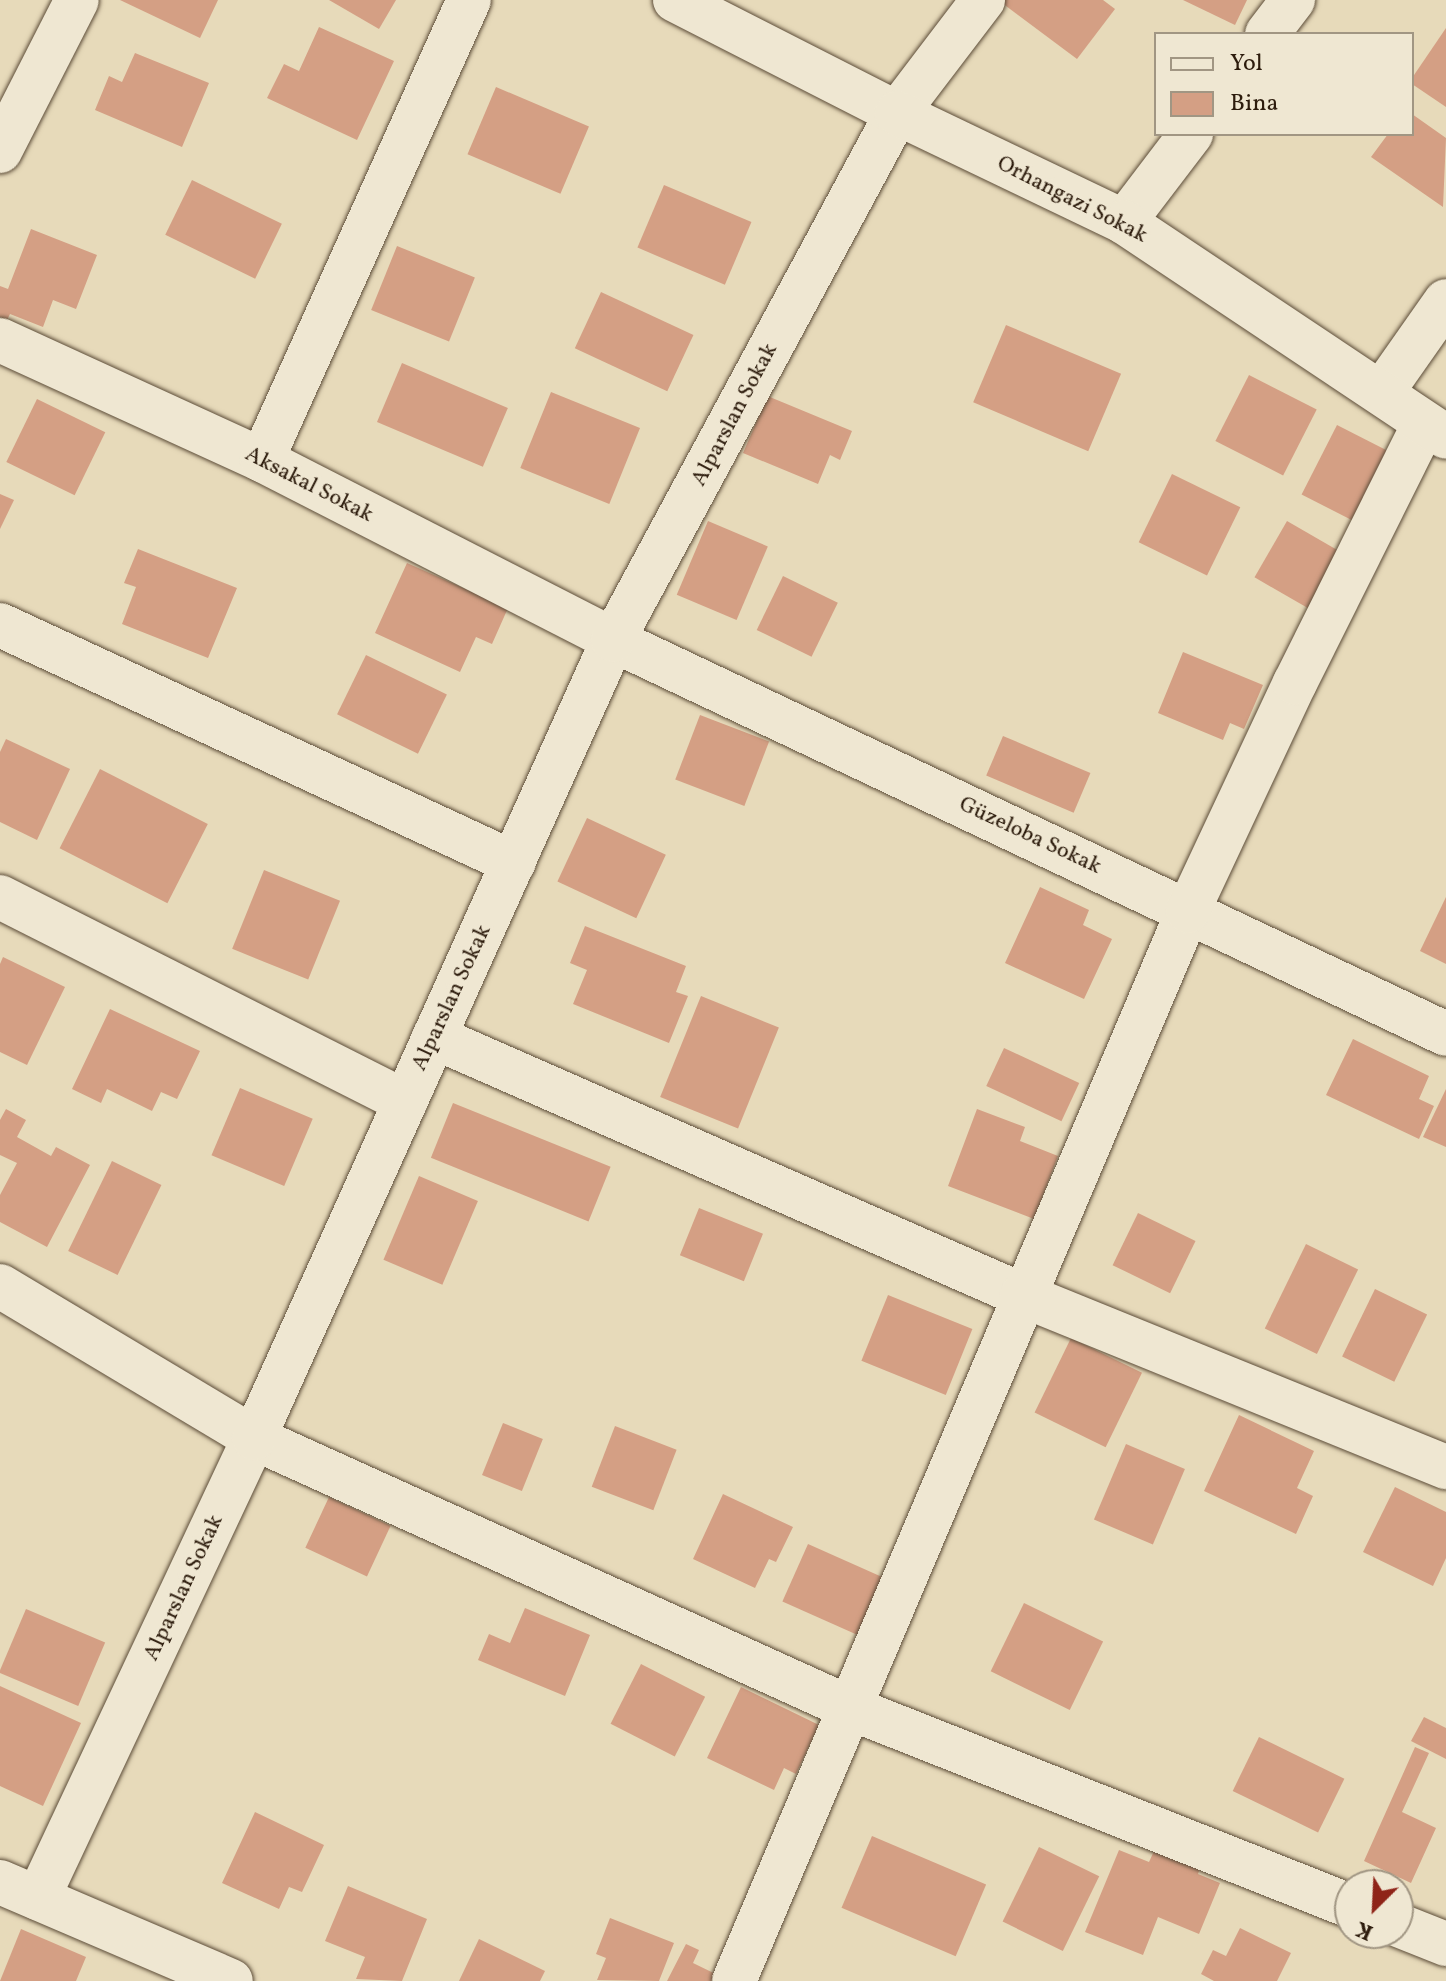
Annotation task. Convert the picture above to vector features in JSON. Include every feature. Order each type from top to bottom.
[{"type":"street","points":[[262,460],[469,0]]},
{"type":"street","name":"Orhangazi Sokak","points":[[675,0],[897,113],[1124,222],[1382,392],[1435,431]]},
{"type":"street","name":"Alparslan Sokak","points":[[19,1890],[254,1438],[613,640],[897,113],[983,0]]},
{"type":"street","points":[[1269,32],[1293,0]]},
{"type":"street","points":[[0,151],[61,5]]},
{"type":"street","points":[[1124,222],[1189,136]]},
{"type":"street","points":[[1382,392],[1446,301]]},
{"type":"street","name":"Aksakal Sokak","points":[[0,340],[262,460],[613,640]]},
{"type":"street","points":[[734,1981],[1022,1295],[1188,911],[1295,683],[1435,431]]},
{"type":"street","points":[[0,625],[514,863]]},
{"type":"street","name":"Güzeloba Sokak","points":[[613,640],[1446,1034]]},
{"type":"street","points":[[0,897],[405,1102]]},
{"type":"street","points":[[434,1037],[1022,1295],[1446,1467]]},
{"type":"street","points":[[0,1286],[254,1438],[850,1708],[1334,1900]]},
{"type":"street","points":[[19,1890],[231,1981]]},
{"type":"street","points":[[1414,1931],[1446,1944]]},
{"type":"building","points":[[120,0],[218,0],[200,38]]},
{"type":"building","points":[[329,0],[396,0],[379,29]]},
{"type":"building","points":[[998,0],[1103,0],[1115,9],[1077,59]]},
{"type":"building","points":[[1183,0],[1247,0],[1235,25]]},
{"type":"building","points":[[319,27],[394,61],[357,140],[267,98],[284,64],[299,71]]},
{"type":"building","points":[[1446,28],[1446,107],[1414,85],[1414,75]]},
{"type":"building","points":[[135,53],[209,83],[182,147],[95,110],[109,76],[122,82]]},
{"type":"building","points":[[496,87],[589,126],[560,194],[467,154]]},
{"type":"building","points":[[1414,115],[1446,138],[1443,207],[1371,157],[1387,136],[1414,136]]},
{"type":"building","points":[[192,180],[282,224],[255,279],[165,235]]},
{"type":"building","points":[[664,185],[751,222],[725,285],[637,248]]},
{"type":"building","points":[[31,229],[97,255],[76,309],[53,300],[43,327],[10,314],[7,320],[0,317],[0,286],[8,289]]},
{"type":"building","points":[[397,246],[475,277],[449,341],[371,310]]},
{"type":"building","points":[[601,292],[693,335],[667,391],[575,348]]},
{"type":"building","points":[[1006,325],[1121,374],[1088,451],[973,402]]},
{"type":"building","points":[[402,363],[508,408],[483,467],[377,422]]},
{"type":"building","points":[[1249,375],[1317,410],[1283,475],[1215,441]]},
{"type":"building","points":[[753,390],[852,431],[840,460],[830,455],[818,484],[743,453],[759,416]]},
{"type":"building","points":[[551,392],[640,428],[609,504],[520,468]]},
{"type":"building","points":[[37,399],[105,432],[75,495],[6,462]]},
{"type":"building","points":[[1337,425],[1390,452],[1355,522],[1302,494]]},
{"type":"building","points":[[1172,474],[1240,507],[1207,576],[1139,542]]},
{"type":"building","points":[[0,494],[14,500],[0,529]]},
{"type":"building","points":[[708,521],[768,546],[737,620],[677,595]]},
{"type":"building","points":[[1287,521],[1341,552],[1308,608],[1254,577]]},
{"type":"building","points":[[138,549],[237,588],[208,658],[122,624],[136,587],[124,583]]},
{"type":"building","points":[[407,563],[508,608],[492,644],[476,637],[460,672],[375,633]]},
{"type":"building","points":[[783,576],[838,603],[812,657],[757,630]]},
{"type":"building","points":[[1183,652],[1263,685],[1244,729],[1230,723],[1223,740],[1158,713]]},
{"type":"building","points":[[366,655],[447,694],[418,754],[337,714]]},
{"type":"building","points":[[700,715],[769,742],[744,806],[675,779]]},
{"type":"building","points":[[1003,736],[1090,773],[1074,813],[986,776]]},
{"type":"building","points":[[6,739],[70,769],[37,840],[0,822],[0,752]]},
{"type":"building","points":[[100,769],[208,824],[167,903],[60,848]]},
{"type":"building","points":[[587,818],[666,855],[636,918],[557,881]]},
{"type":"building","points":[[264,870],[340,901],[308,980],[232,949]]},
{"type":"building","points":[[1040,887],[1089,910],[1083,925],[1112,939],[1084,999],[1005,963]]},
{"type":"building","points":[[1446,897],[1446,964],[1420,951]]},
{"type":"building","points":[[585,926],[686,966],[676,992],[688,996],[669,1043],[573,1004],[587,970],[570,963]]},
{"type":"building","points":[[3,957],[65,987],[27,1065],[0,1052],[0,964]]},
{"type":"building","points":[[701,996],[779,1027],[738,1129],[660,1097]]},
{"type":"building","points":[[110,1009],[200,1051],[177,1099],[161,1092],[152,1111],[107,1089],[101,1103],[72,1089]]},
{"type":"building","points":[[1353,1039],[1429,1076],[1419,1099],[1434,1106],[1419,1139],[1326,1095]]},
{"type":"building","points":[[1004,1048],[1079,1083],[1061,1121],[986,1086]]},
{"type":"building","points":[[240,1088],[313,1119],[284,1186],[211,1155]]},
{"type":"building","points":[[1446,1089],[1446,1147],[1423,1137]]},
{"type":"building","points":[[453,1103],[611,1167],[589,1221],[431,1158]]},
{"type":"building","points":[[6,1109],[26,1120],[17,1137],[51,1156],[56,1147],[90,1165],[47,1247],[0,1222],[0,1195],[17,1163],[0,1155],[0,1120]]},
{"type":"building","points":[[977,1109],[1025,1127],[1020,1141],[1058,1156],[1034,1219],[948,1186]]},
{"type":"building","points":[[112,1161],[161,1185],[118,1275],[68,1251]]},
{"type":"building","points":[[419,1176],[478,1201],[442,1285],[383,1260]]},
{"type":"building","points":[[699,1208],[763,1234],[744,1281],[680,1255]]},
{"type":"building","points":[[1138,1213],[1196,1241],[1170,1293],[1113,1265]]},
{"type":"building","points":[[1306,1244],[1358,1269],[1317,1354],[1265,1328]]},
{"type":"building","points":[[1375,1289],[1427,1314],[1394,1382],[1342,1356]]},
{"type":"building","points":[[888,1295],[972,1329],[946,1395],[861,1361]]},
{"type":"building","points":[[1071,1338],[1142,1373],[1106,1447],[1035,1413]]},
{"type":"building","points":[[1239,1415],[1314,1451],[1297,1488],[1313,1496],[1296,1534],[1204,1491]]},
{"type":"building","points":[[503,1423],[543,1439],[522,1491],[482,1475]]},
{"type":"building","points":[[615,1426],[677,1450],[653,1510],[592,1487]]},
{"type":"building","points":[[1126,1444],[1185,1469],[1153,1544],[1094,1519]]},
{"type":"building","points":[[1395,1487],[1446,1512],[1446,1558],[1433,1586],[1363,1552]]},
{"type":"building","points":[[723,1494],[793,1527],[776,1562],[769,1559],[755,1588],[693,1559]]},
{"type":"building","points":[[329,1497],[391,1526],[367,1576],[305,1548]]},
{"type":"building","points":[[808,1544],[884,1578],[858,1635],[782,1602]]},
{"type":"building","points":[[1024,1603],[1103,1642],[1070,1710],[991,1671]]},
{"type":"building","points":[[525,1608],[590,1635],[565,1696],[478,1660],[489,1634],[510,1643]]},
{"type":"building","points":[[26,1609],[105,1643],[78,1706],[0,1673]]},
{"type":"building","points":[[641,1664],[705,1697],[675,1756],[611,1724]]},
{"type":"building","points":[[0,1686],[81,1723],[43,1806],[0,1786]]},
{"type":"building","points":[[741,1687],[819,1725],[796,1774],[784,1768],[774,1790],[707,1758]]},
{"type":"building","points":[[1424,1717],[1446,1728],[1446,1759],[1411,1741]]},
{"type":"building","points":[[1259,1737],[1344,1779],[1318,1833],[1233,1791]]},
{"type":"building","points":[[1415,1747],[1429,1753],[1402,1812],[1436,1828],[1414,1876],[1414,1869],[1381,1869],[1364,1861]]},
{"type":"building","points":[[255,1812],[324,1845],[302,1892],[289,1887],[279,1909],[222,1883]]},
{"type":"building","points":[[872,1836],[986,1884],[956,1956],[842,1908]]},
{"type":"building","points":[[1039,1847],[1099,1876],[1063,1951],[1003,1922]]},
{"type":"building","points":[[1155,1849],[1200,1868],[1198,1874],[1220,1883],[1199,1934],[1158,1917],[1143,1955],[1085,1932],[1119,1850],[1149,1862]]},
{"type":"building","points":[[348,1886],[427,1919],[402,1981],[356,1979],[365,1957],[325,1941]]},
{"type":"building","points":[[610,1918],[674,1943],[659,1981],[597,1980],[606,1958],[596,1954]]},
{"type":"building","points":[[1240,1928],[1291,1953],[1277,1981],[1214,1981],[1201,1974],[1213,1950],[1226,1956]]},
{"type":"building","points":[[21,1929],[86,1957],[76,1981],[0,1981]]},
{"type":"building","points":[[479,1939],[545,1971],[540,1981],[459,1981]]},
{"type":"building","points":[[686,1944],[699,1950],[693,1963],[730,1981],[667,1981]]}]
